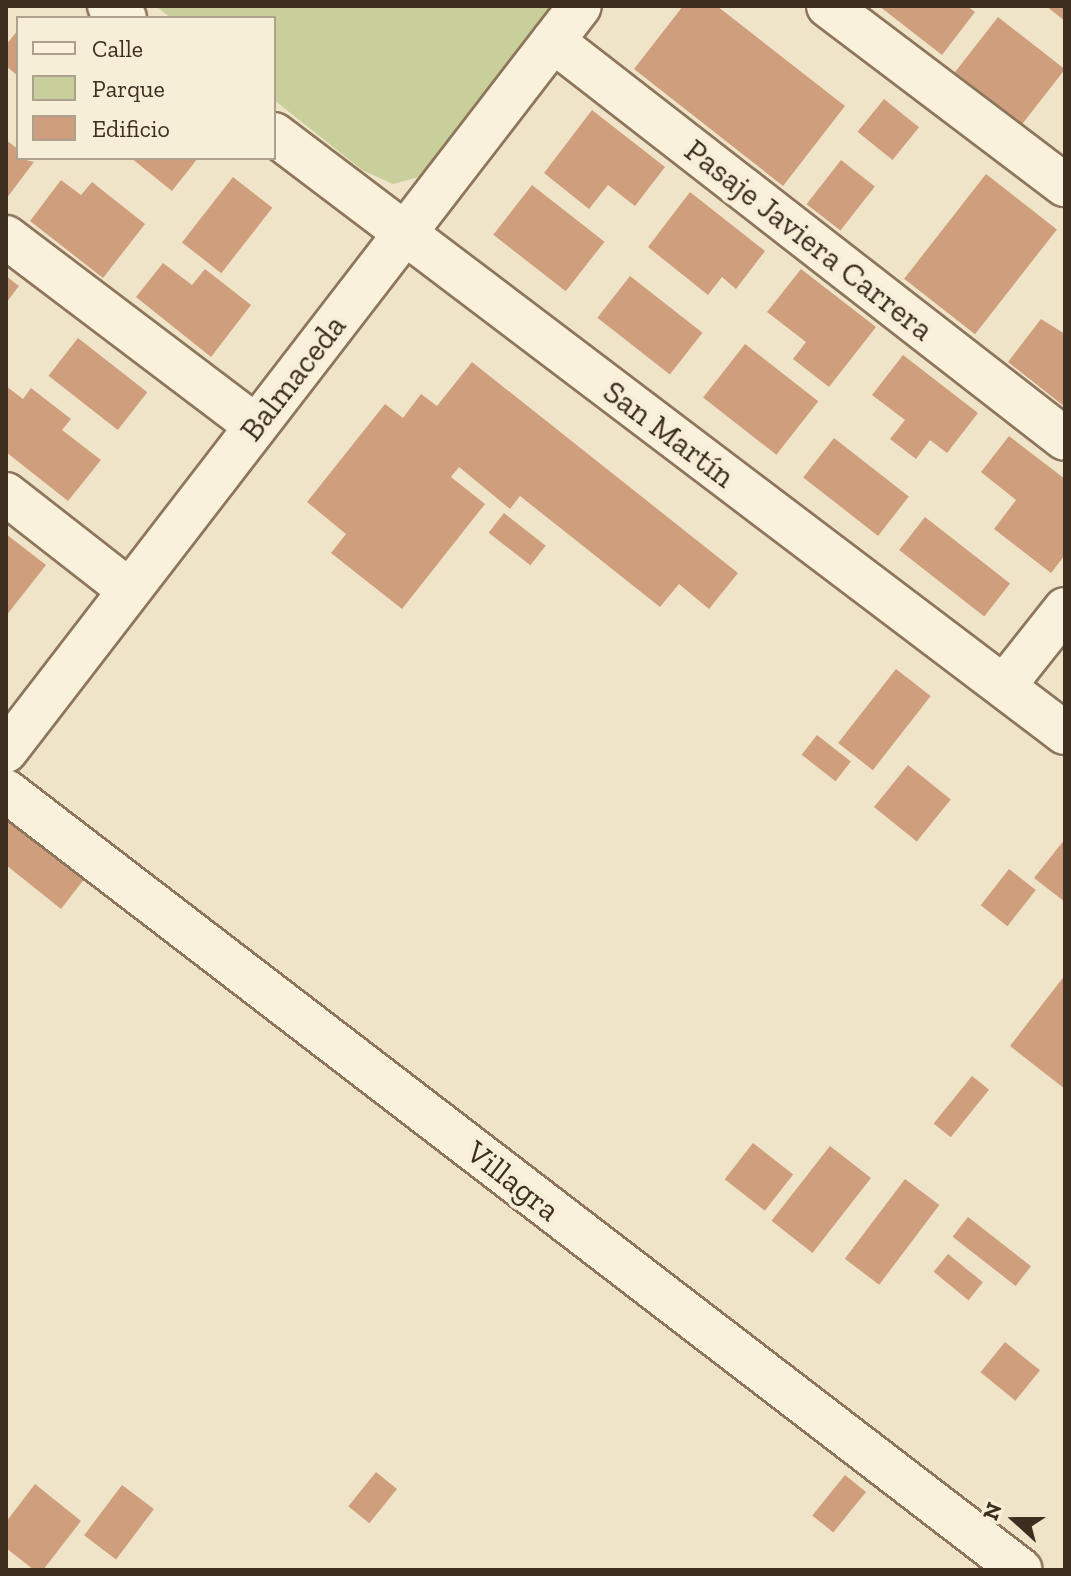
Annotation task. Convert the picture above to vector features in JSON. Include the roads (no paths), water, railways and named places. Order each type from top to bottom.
[{"type":"street","name":"Balmaceda","points":[[6,751],[580,6]]},
{"type":"street","points":[[828,6],[1065,185]]},
{"type":"street","name":"Pasaje Javiera Carrera","points":[[553,41],[1065,439]]},
{"type":"street","name":"San Martín","points":[[276,136],[1065,733]]},
{"type":"street","points":[[6,237],[256,426]]},
{"type":"street","points":[[6,494],[129,590]]},
{"type":"street","points":[[1004,686],[1065,609]]},
{"type":"street","name":"Villagra","points":[[6,791],[1021,1570]]}]
